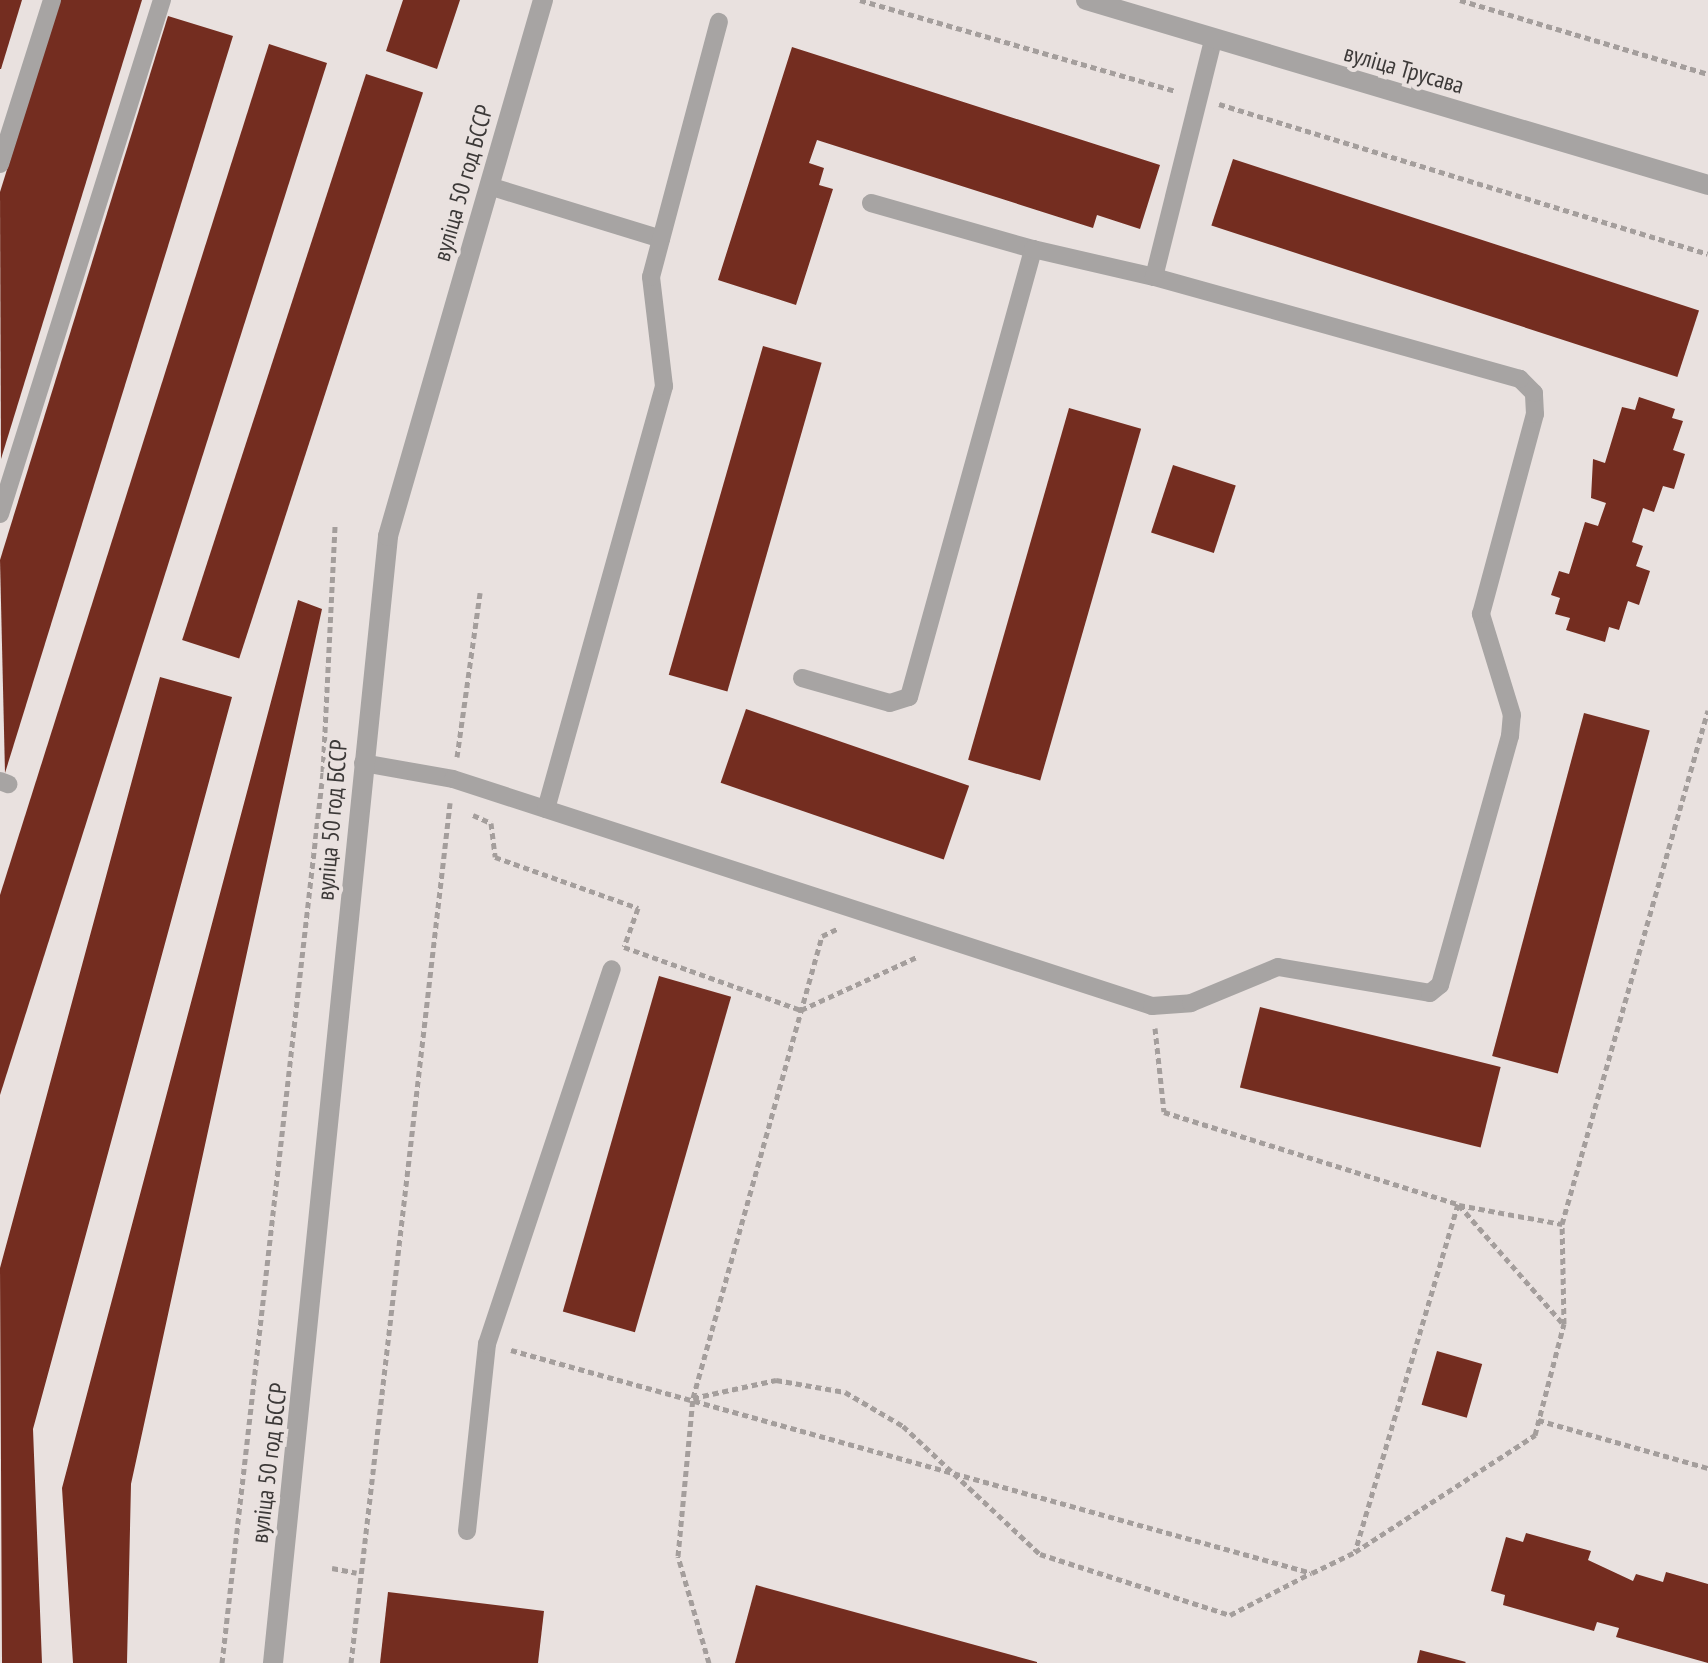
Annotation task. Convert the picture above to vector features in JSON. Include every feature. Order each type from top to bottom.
[{"type":"street","name":"вуліца 50 год БССР","points":[[273,1663],[388,536],[543,0]]},
{"type":"street","name":"вуліца Трусава","points":[[1086,0],[1708,185]]},
{"type":"lane","points":[[0,164],[52,0]]},
{"type":"lane","points":[[0,514],[162,0]]},
{"type":"lane","points":[[546,809],[664,386],[651,277],[719,22]]},
{"type":"lane","points":[[1154,277],[1213,40]]},
{"type":"lane","points":[[489,186],[661,239]]},
{"type":"lane","points":[[363,763],[453,779],[1152,1006],[1191,1003],[1278,967],[1416,995],[1440,985],[1510,736],[1512,715],[1481,614],[1535,414],[1534,393],[1520,379],[1154,277],[1033,249],[871,203]]},
{"type":"lane","points":[[802,678],[890,703],[909,697],[1033,249]]},
{"type":"lane","points":[[467,1531],[487,1344],[612,969]]},
{"type":"path","points":[[860,0],[1197,98],[1708,254]]},
{"type":"path","points":[[1460,0],[1708,74]]},
{"type":"path","points":[[222,1663],[323,772],[335,526]]},
{"type":"path","points":[[351,1663],[357,1573],[372,1517],[450,804],[480,593]]},
{"type":"path","points":[[693,1398],[776,1380],[845,1392],[903,1426],[957,1473],[1040,1554],[1230,1615],[1355,1552],[1535,1435],[1564,1324],[1562,1224],[1708,710]]},
{"type":"path","points":[[450,804],[491,823],[495,857],[638,908],[624,947],[801,1010],[918,956],[908,949]]},
{"type":"path","points":[[709,1663],[678,1556],[693,1398],[822,936],[844,926]]},
{"type":"path","points":[[1152,1006],[1164,1112],[1458,1204],[1562,1224]]},
{"type":"path","points":[[1458,1204],[1564,1324]]},
{"type":"path","points":[[1355,1552],[1458,1204]]},
{"type":"path","points":[[487,1344],[693,1398],[1312,1573]]},
{"type":"path","points":[[1538,1420],[1708,1468]]},
{"type":"path","points":[[332,1568],[357,1573]]},
{"type":"building","points":[[0,0],[22,0],[1,69],[0,69]]},
{"type":"building","points":[[60,0],[142,0],[1,459],[0,192]]},
{"type":"building","points":[[403,0],[460,0],[437,69],[386,51]]},
{"type":"building","points":[[168,16],[233,36],[5,773],[0,560]]},
{"type":"building","points":[[269,44],[327,63],[0,1095],[0,895]]},
{"type":"building","points":[[792,47],[1160,165],[1140,229],[1097,215],[1093,228],[817,140],[809,163],[824,168],[819,185],[833,189],[796,305],[718,280]]},
{"type":"building","points":[[366,74],[423,93],[239,658],[182,640]]},
{"type":"building","points":[[1233,159],[1699,310],[1677,377],[1211,226]]},
{"type":"building","points":[[763,346],[822,363],[727,692],[669,675]]},
{"type":"building","points":[[1639,397],[1675,409],[1672,418],[1683,421],[1673,450],[1685,454],[1674,489],[1663,486],[1654,512],[1643,508],[1632,542],[1643,546],[1636,566],[1650,571],[1639,605],[1628,601],[1619,630],[1609,627],[1605,642],[1566,630],[1570,618],[1555,614],[1560,598],[1551,595],[1559,571],[1569,574],[1585,522],[1598,526],[1606,503],[1591,498],[1593,459],[1605,463],[1622,407],[1635,410]]},
{"type":"building","points":[[1069,408],[1141,429],[1040,780],[968,760]]},
{"type":"building","points":[[1173,465],[1236,485],[1214,553],[1151,533]]},
{"type":"building","points":[[298,600],[322,609],[131,1484],[127,1663],[73,1663],[62,1488]]},
{"type":"building","points":[[160,677],[232,697],[33,1429],[42,1663],[2,1663],[0,1268]]},
{"type":"building","points":[[746,709],[969,786],[944,860],[721,783]]},
{"type":"building","points":[[1584,713],[1650,731],[1558,1074],[1492,1056]]},
{"type":"building","points":[[659,976],[731,997],[635,1332],[563,1311]]},
{"type":"building","points":[[1260,1007],[1501,1067],[1481,1148],[1240,1088]]},
{"type":"building","points":[[1437,1351],[1482,1364],[1467,1418],[1422,1405]]},
{"type":"building","points":[[1526,1533],[1591,1551],[1588,1560],[1633,1581],[1636,1574],[1663,1582],[1666,1572],[1708,1584],[1708,1663],[1616,1637],[1619,1628],[1597,1622],[1594,1631],[1503,1605],[1505,1595],[1491,1591],[1506,1537],[1523,1542]]},
{"type":"building","points":[[756,1585],[1037,1662],[1037,1663],[735,1663]]},
{"type":"building","points":[[388,1592],[544,1611],[538,1663],[380,1663]]},
{"type":"building","points":[[1420,1650],[1466,1662],[1417,1663]]}]
